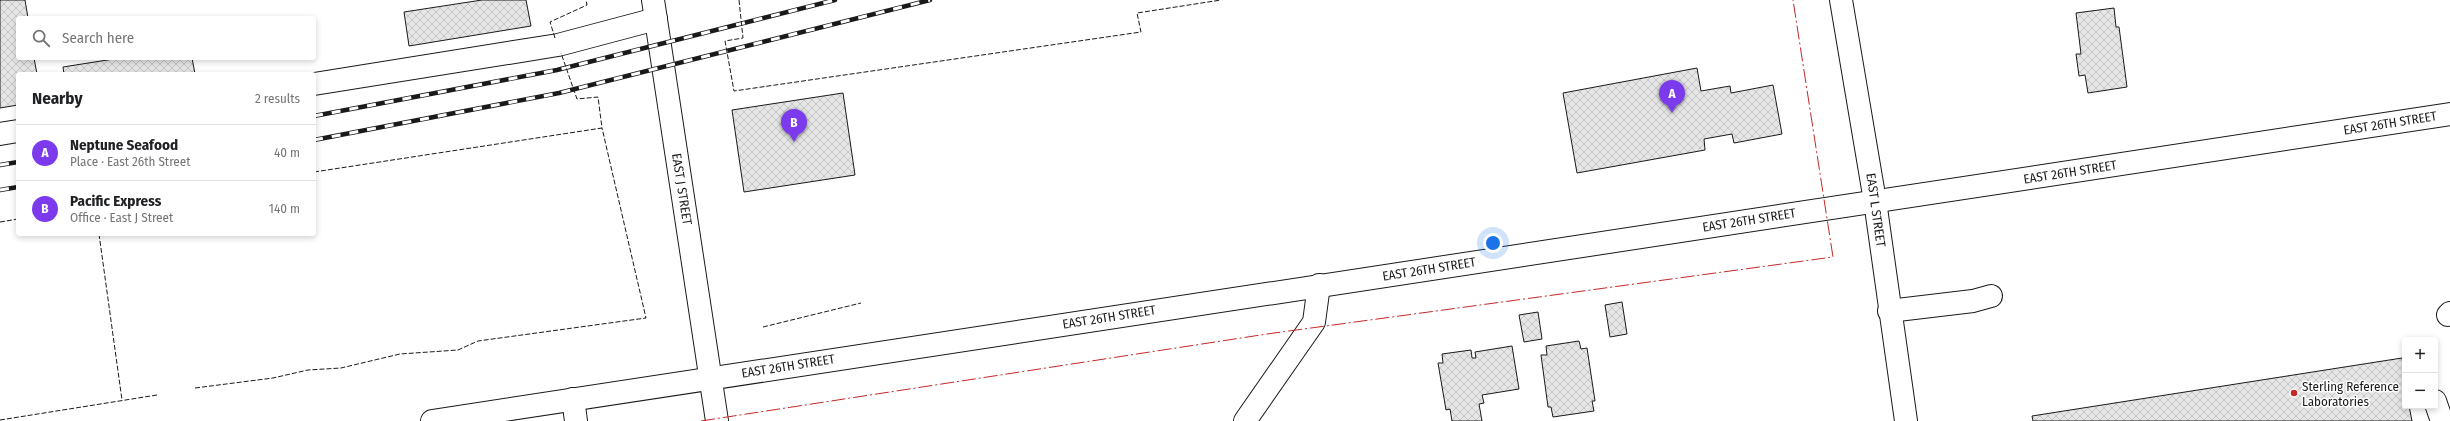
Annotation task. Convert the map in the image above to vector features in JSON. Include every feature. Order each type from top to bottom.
[{"type":"street","name":"EAST L STREET","points":[[1841,0],[1875,201],[1889,311],[1906,421]]},
{"type":"street","points":[[316,84],[558,45],[654,9]]},
{"type":"street","name":"EAST J STREET","points":[[654,9],[717,421]]},
{"type":"street","name":"EAST 26TH STREET","points":[[432,421],[711,377],[1875,201],[2449,119]]},
{"type":"street","points":[[0,134],[16,131]]},
{"type":"street","points":[[1245,421],[1314,322],[1318,286]]},
{"type":"street","points":[[1889,311],[1974,301],[1991,296]]},
{"type":"street","points":[[573,399],[576,421]]},
{"type":"street","points":[[2438,409],[2442,421]]},
{"type":"building","points":[[0,0],[25,0],[28,16],[16,16],[16,60],[34,60],[37,72],[16,72],[16,105],[0,108]]},
{"type":"building","points":[[482,0],[526,0],[531,26],[409,46],[404,12]]},
{"type":"building","points":[[2114,8],[2116,27],[2119,27],[2127,87],[2088,93],[2085,75],[2079,76],[2076,54],[2081,54],[2076,13]]},
{"type":"building","points":[[107,60],[192,60],[195,72],[64,72],[63,67]]},
{"type":"building","points":[[1697,68],[1701,91],[1730,86],[1731,93],[1773,85],[1782,134],[1734,143],[1732,134],[1704,139],[1705,150],[1577,173],[1563,93]]},
{"type":"building","points":[[843,93],[855,175],[744,192],[732,110]]},
{"type":"building","points":[[1622,302],[1627,334],[1610,337],[1605,305]]},
{"type":"building","points":[[1538,312],[1542,339],[1524,342],[1519,315]]},
{"type":"building","points":[[1579,341],[1581,349],[1587,348],[1595,401],[1592,401],[1594,411],[1553,417],[1551,407],[1548,407],[1541,355],[1547,355],[1546,346]]},
{"type":"building","points":[[1512,346],[1519,389],[1482,395],[1484,403],[1479,404],[1482,421],[1452,421],[1450,409],[1446,410],[1438,363],[1443,363],[1442,354],[1471,350],[1472,358],[1476,358],[1475,352]]},
{"type":"building","name":"Sterling Reference Laboratories","points":[[2402,358],[2402,409],[2410,409],[2412,421],[2033,421],[2032,416]]},
{"type":"railway","points":[[316,116],[557,70],[835,0]]},
{"type":"railway","points":[[316,140],[559,93],[930,0]]},
{"type":"railway","points":[[0,165],[16,162]]},
{"type":"railway","points":[[0,190],[16,187]]},
{"type":"fence","points":[[555,38],[550,22],[587,5],[586,0]]},
{"type":"fence","points":[[739,0],[743,38],[725,41],[734,91],[1141,32],[1137,13],[1221,0]]},
{"type":"fence","points":[[316,172],[602,128],[598,97],[577,99],[561,53]]},
{"type":"fence","points":[[195,388],[273,378],[308,370],[341,368],[400,354],[458,350],[478,341],[646,318],[602,128]]},
{"type":"fence","points":[[0,222],[16,219]]},
{"type":"fence","points":[[99,236],[122,400]]},
{"type":"fence","points":[[763,327],[861,303]]},
{"type":"fence","points":[[0,420],[157,395]]},
{"type":"power","points":[[701,421],[1267,334],[1833,257],[1793,0]]},
{"type":"place","name":"Neptune Seafood","points":[[1672,113]]},
{"type":"place","name":"Pacific Express","points":[[794,142]]},
{"type":"place","name":"Sterling Reference Laboratories","points":[[2294,393]]}]
